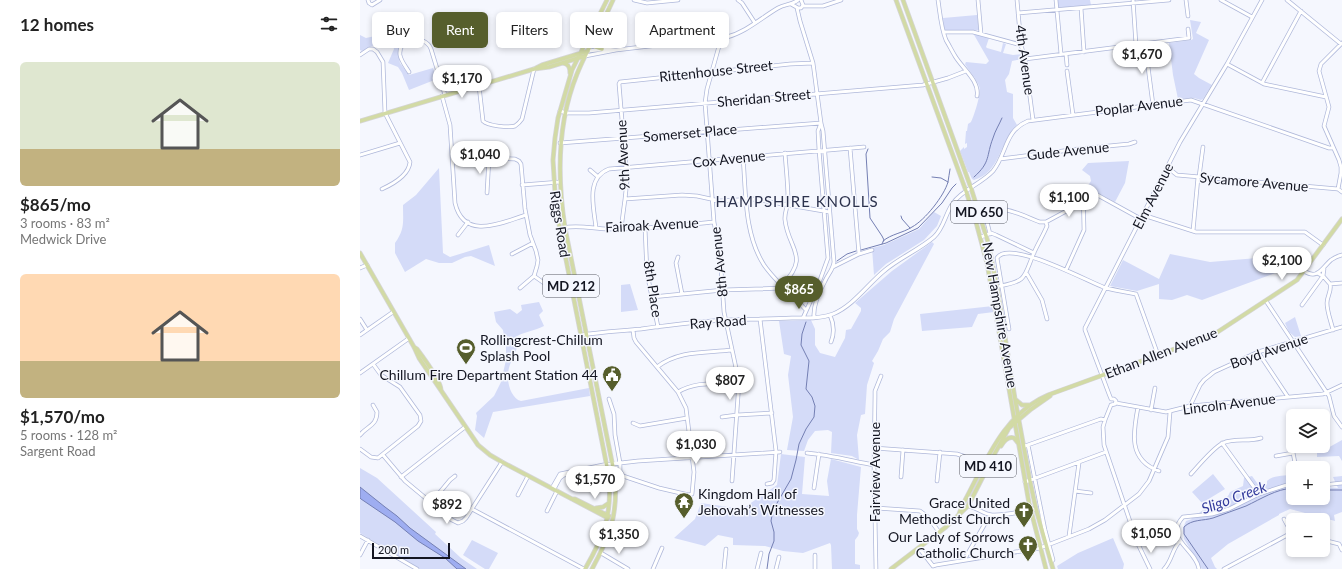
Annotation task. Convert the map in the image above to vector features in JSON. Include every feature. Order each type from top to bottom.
[{"type":"main road","name":"Riggs Road","points":[[585,569],[599,544],[608,517],[610,489],[607,465],[560,229],[554,183],[554,145],[560,111],[569,78],[577,58],[607,0]]},
{"type":"main road","name":"Riggs Road","points":[[607,12],[613,0]]},
{"type":"main road","name":"New Hampshire Avenue","points":[[896,0],[966,191],[981,237],[987,263],[1030,510],[1046,569]]},
{"type":"main road","name":"New Hampshire Avenue","points":[[902,0],[971,188],[986,235],[999,286],[1015,399],[1026,446],[1030,481],[1036,509],[1053,569]]},
{"type":"main road","name":"Riggs Road","points":[[590,48],[575,79],[566,113],[560,143],[560,182],[565,228],[613,464],[616,488],[613,519],[609,535],[592,569]]},
{"type":"main road","points":[[534,70],[542,65],[588,51]]},
{"type":"main road","points":[[360,121],[585,56]]},
{"type":"main road","points":[[562,63],[566,64],[570,68],[569,78]]},
{"type":"main road","name":"Ethan Allen Avenue","points":[[1019,417],[1042,397],[1213,335],[1297,280],[1342,219]]},
{"type":"main road","points":[[360,253],[408,339],[429,367],[441,386],[441,390],[465,427],[482,448],[502,462],[592,507],[608,517]]},
{"type":"main road","name":"Ethan Allen Avenue","points":[[1019,417],[1043,400],[1058,392]]},
{"type":"main road","points":[[1015,399],[1026,406],[1042,397]]},
{"type":"main road","name":"MD 410","points":[[959,514],[994,445],[1003,432],[1019,417]]},
{"type":"main road","name":"MD 410","points":[[891,569],[939,532],[968,506],[1003,436],[1014,421]]},
{"type":"main road","points":[[995,453],[1008,438],[1014,438],[1019,446]]},
{"type":"main road","points":[[572,498],[574,501],[613,519]]},
{"type":"main road","points":[[592,507],[603,507],[609,503]]},
{"type":"street","points":[[368,0],[372,5],[380,0]]},
{"type":"street","points":[[634,0],[648,3],[678,0]]},
{"type":"street","points":[[738,0],[742,3],[755,23]]},
{"type":"street","points":[[729,36],[740,32],[780,7],[791,4],[823,6],[841,0]]},
{"type":"street","points":[[938,0],[944,32],[955,57],[975,84],[977,96]]},
{"type":"street","points":[[978,0],[981,34]]},
{"type":"street","name":"4th Avenue","points":[[1017,0],[1021,45],[1025,59],[1033,120]]},
{"type":"street","points":[[1056,0],[1061,54]]},
{"type":"street","points":[[1018,13],[1169,0]]},
{"type":"street","points":[[1186,0],[1188,16]]},
{"type":"street","points":[[1220,0],[1252,18]]},
{"type":"street","name":"Elm Avenue","points":[[1112,399],[1085,330],[1180,142],[1227,64],[1262,0]]},
{"type":"street","points":[[1287,0],[1342,44],[1321,64],[1320,74],[1328,107],[1324,126],[1341,166],[1338,189],[1342,192]]},
{"type":"street","points":[[1133,2],[1136,45]]},
{"type":"street","points":[[800,4],[800,21],[813,63],[823,131],[833,267]]},
{"type":"street","points":[[1081,8],[1084,52]]},
{"type":"street","points":[[1262,83],[1301,11]]},
{"type":"street","points":[[1025,59],[1189,38],[1188,29]]},
{"type":"street","points":[[944,32],[968,31],[1021,45]]},
{"type":"street","points":[[410,72],[402,60],[400,54],[401,48],[408,41],[417,39],[424,41],[431,49],[449,120],[453,157],[455,203],[459,212],[468,222],[477,226],[486,227],[526,214]]},
{"type":"street","points":[[1146,44],[1153,105]]},
{"type":"street","points":[[585,56],[635,48]]},
{"type":"street","name":"8th Avenue","points":[[719,48],[706,93],[705,103],[711,161],[714,222],[723,290],[725,320],[739,382],[732,481]]},
{"type":"street","points":[[360,54],[369,49],[373,49],[382,60],[385,113],[410,160],[409,168],[404,175],[382,188]]},
{"type":"street","points":[[588,51],[602,49],[616,50]]},
{"type":"street","points":[[1066,54],[1067,65]]},
{"type":"street","name":"Rittenhouse Street","points":[[620,82],[813,63]]},
{"type":"street","points":[[1227,64],[1262,83],[1326,97]]},
{"type":"street","points":[[479,86],[483,121],[488,125],[514,126],[522,119],[534,70]]},
{"type":"street","name":"Sheridan Street","points":[[560,111],[566,113],[621,110],[927,84],[966,71]]},
{"type":"street","points":[[1067,71],[1073,115]]},
{"type":"street","name":"9th Avenue","points":[[620,82],[626,168],[625,199],[620,229]]},
{"type":"street","name":"Poplar Avenue","points":[[971,188],[993,171],[1014,130],[1023,123],[1033,120],[1189,100],[1329,148],[1333,148]]},
{"type":"street","points":[[803,318],[826,266],[828,258],[818,131],[821,123]]},
{"type":"street","name":"Somerset Place","points":[[560,143],[821,123]]},
{"type":"street","name":"Gude Avenue","points":[[1000,159],[1129,144],[1135,142]]},
{"type":"street","points":[[360,155],[400,143]]},
{"type":"street","name":"Cox Avenue","points":[[597,176],[609,169],[864,147]]},
{"type":"street","points":[[1193,232],[1198,177],[1203,147]]},
{"type":"street","points":[[850,148],[859,254]]},
{"type":"street","points":[[652,297],[783,286],[792,274],[796,261],[794,248],[785,220],[788,204],[785,153]]},
{"type":"street","points":[[453,157],[514,159],[519,161],[521,165],[526,214],[538,257],[534,276],[520,288]]},
{"type":"street","points":[[743,157],[746,199],[750,231],[754,246],[765,266],[806,310]]},
{"type":"street","points":[[487,193],[489,158]]},
{"type":"street","name":"Sycamore Avenue","points":[[1167,167],[1177,174],[1198,177],[1338,189]]},
{"type":"street","points":[[590,170],[597,176],[593,192],[596,228]]},
{"type":"street","points":[[522,185],[560,182]]},
{"type":"street","points":[[1066,270],[1084,233],[1083,187],[1141,219]]},
{"type":"street","name":"Ray Road","points":[[581,335],[725,320],[803,318],[830,315],[848,305],[872,281],[893,264],[933,238],[942,227],[953,203],[971,188]]},
{"type":"street","points":[[625,199],[682,195],[697,196],[713,201],[758,199],[829,212]]},
{"type":"street","points":[[990,234],[986,212],[993,209],[999,208],[1040,222],[1046,222],[1083,202]]},
{"type":"street","points":[[1143,214],[1193,232],[1305,232],[1323,245]]},
{"type":"street","points":[[458,235],[468,222]]},
{"type":"street","name":"Fairoak Avenue","points":[[560,229],[573,226],[608,230],[714,222]]},
{"type":"street","points":[[1046,222],[1047,226],[1032,258],[1027,274],[1016,282],[999,286],[996,258],[1006,253],[1017,253],[1032,258],[1066,270],[1106,288],[1136,294],[1158,355]]},
{"type":"street","name":"8th Place","points":[[645,228],[647,269],[658,327]]},
{"type":"street","points":[[981,237],[990,234],[996,235],[1034,254]]},
{"type":"street","points":[[512,254],[533,243]]},
{"type":"street","points":[[814,317],[818,297],[833,267],[859,254],[872,250]]},
{"type":"street","points":[[1304,271],[1312,274],[1317,273],[1324,269],[1332,259],[1342,255]]},
{"type":"street","points":[[678,257],[676,263],[682,294]]},
{"type":"street","points":[[360,268],[367,265]]},
{"type":"street","points":[[826,266],[833,267]]},
{"type":"street","points":[[826,266],[833,267]]},
{"type":"street","points":[[1302,305],[1323,277],[1324,269]]},
{"type":"street","points":[[1317,273],[1330,284],[1331,290],[1327,302],[1333,330]]},
{"type":"street","points":[[1027,274],[1042,300],[1047,319]]},
{"type":"street","points":[[534,276],[544,283]]},
{"type":"street","points":[[1330,284],[1341,283]]},
{"type":"street","points":[[1331,290],[1341,283]]},
{"type":"street","name":"New Hampshire Avenue","points":[[999,286],[1009,329]]},
{"type":"street","points":[[1266,301],[1327,392],[1334,416],[1342,427]]},
{"type":"street","points":[[360,335],[393,312]]},
{"type":"street","points":[[830,315],[834,327],[831,342]]},
{"type":"street","points":[[360,319],[367,330]]},
{"type":"street","points":[[760,319],[778,451],[774,480],[772,483],[767,484]]},
{"type":"street","name":"Boyd Avenue","points":[[1190,406],[1200,385],[1208,376],[1242,358],[1342,327]]},
{"type":"street","points":[[609,399],[614,414],[614,432],[621,473],[624,477],[690,495],[693,492],[694,476],[686,408],[678,392],[635,340],[633,330]]},
{"type":"street","points":[[360,374],[408,339]]},
{"type":"street","points":[[657,367],[667,360],[677,356],[732,350]]},
{"type":"street","points":[[1258,352],[1288,397]]},
{"type":"street","points":[[360,449],[374,458],[378,458],[418,426],[422,419],[400,386],[381,375],[373,364]]},
{"type":"street","name":"Fairview Avenue","points":[[876,569],[874,465],[875,393],[881,376]]},
{"type":"street","points":[[678,392],[688,386],[739,382]]},
{"type":"street","name":"Lincoln Avenue","points":[[1116,403],[1170,412],[1190,406],[1323,394],[1342,385]]},
{"type":"street","points":[[1151,410],[1155,388]]},
{"type":"street","points":[[1111,405],[1116,403],[1115,400],[1112,399],[1109,401],[1111,405],[1105,420],[1103,436],[1106,452],[1137,542],[1150,569]]},
{"type":"street","points":[[360,436],[366,429],[373,425],[376,420],[377,412],[373,405]]},
{"type":"street","points":[[1138,407],[1133,434],[1135,450],[1140,459],[1159,472]]},
{"type":"street","points":[[919,548],[933,566],[1040,548],[1098,525],[1144,489],[1154,470],[1168,436],[1170,427],[1170,412]]},
{"type":"street","points":[[722,417],[772,413]]},
{"type":"street","points":[[633,423],[640,426],[687,418]]},
{"type":"street","points":[[1047,545],[1035,479],[1026,446],[1101,419],[1105,420]]},
{"type":"street","points":[[401,477],[465,427]]},
{"type":"street","points":[[1190,474],[1222,443],[1255,440],[1261,438]]},
{"type":"street","points":[[1222,443],[1258,494]]},
{"type":"street","points":[[874,448],[940,452],[960,455],[984,466]]},
{"type":"street","points":[[901,477],[903,450]]},
{"type":"street","points":[[547,510],[554,489],[560,478],[564,475],[603,468],[607,465],[620,463],[778,451]]},
{"type":"street","points":[[937,481],[940,452]]},
{"type":"street","points":[[1025,482],[1106,452]]},
{"type":"street","points":[[807,453],[874,465]]},
{"type":"street","points":[[1276,456],[1293,453],[1295,461]]},
{"type":"street","points":[[814,488],[819,454]]},
{"type":"street","points":[[383,455],[401,477],[452,520],[458,523],[465,520],[502,462]]},
{"type":"street","points":[[1069,536],[1079,463]]},
{"type":"street","points":[[431,503],[455,476]]},
{"type":"street","points":[[518,495],[528,476]]},
{"type":"street","points":[[1330,484],[1342,483]]},
{"type":"street","points":[[1199,569],[1196,560],[1180,542],[1178,537],[1176,528],[1178,522],[1183,517],[1212,514],[1229,509],[1258,494],[1286,485]]},
{"type":"street","points":[[1075,491],[1091,493]]},
{"type":"street","points":[[968,506],[974,507],[990,515],[1036,509]]},
{"type":"street","points":[[876,508],[920,511],[928,517],[939,532]]},
{"type":"street","points":[[472,509],[585,569]]},
{"type":"street","points":[[964,561],[990,515]]},
{"type":"street","points":[[1137,542],[1153,535],[1157,530]]},
{"type":"street","points":[[1224,569],[1286,535]]},
{"type":"street","points":[[360,536],[417,569]]},
{"type":"street","points":[[360,555],[368,540]]},
{"type":"street","points":[[1164,569],[1170,560],[1176,545],[1180,542]]},
{"type":"street","points":[[1330,542],[1339,544],[1342,550]]},
{"type":"street","points":[[653,569],[662,548]]},
{"type":"street","points":[[724,569],[726,549]]},
{"type":"street","points":[[601,553],[628,569]]},
{"type":"street","points":[[757,569],[761,553]]},
{"type":"street","points":[[815,555],[815,569]]},
{"type":"street","points":[[776,569],[779,557]]},
{"type":"shaded area","points":[[1057,0],[1090,0],[1091,5],[1058,8]]},
{"type":"shaded area","points":[[977,15],[979,30],[944,30],[943,18]]},
{"type":"shaded area","points":[[1190,20],[1201,22],[1196,33],[1209,40],[1194,74],[1212,85],[1201,100],[1194,98],[1178,99],[1173,75],[1169,43],[1193,39]]},
{"type":"shaded area","points":[[973,33],[989,38],[987,48],[1001,52],[1003,43],[1006,44],[1003,53],[1013,55],[1022,54],[1022,59],[1012,61],[1009,74],[1005,80],[1007,92],[1013,94],[1013,118],[1017,125],[1006,140],[995,164],[983,176],[974,180],[968,172],[960,151],[964,147],[964,149],[967,147],[967,143],[965,144],[966,131],[968,124],[971,122],[976,110],[980,89],[976,80],[965,64],[966,62],[986,64],[989,61]]},
{"type":"shaded area","points":[[360,35],[366,38],[372,37],[372,46],[362,51],[360,50]]},
{"type":"shaded area","points":[[400,48],[398,51],[400,63],[409,75],[433,68],[437,79],[409,90],[398,67],[388,63],[394,49]]},
{"type":"shaded area","points":[[1129,161],[1125,183],[1115,202],[1087,187],[1091,181],[1090,176],[1082,170],[1088,163]]},
{"type":"shaded area","points":[[439,168],[443,253],[450,257],[489,245],[495,266],[471,256],[452,263],[439,263],[426,259],[405,272],[395,253],[395,243],[403,225],[403,205],[416,195]]},
{"type":"shaded area","points":[[934,212],[941,216],[937,226],[924,240],[886,264],[874,275],[872,248],[884,245],[919,229]]},
{"type":"shaded area","points":[[932,242],[934,244],[894,319],[890,332],[883,339],[872,361],[874,363],[867,385],[865,414],[861,415],[857,435],[859,460],[852,456],[831,453],[832,432],[828,430],[815,431],[808,440],[804,451],[787,450],[793,417],[788,375],[791,356],[784,354],[779,321],[811,320],[815,329],[815,345],[820,353],[835,357],[845,338],[846,330],[851,329],[861,311],[861,308],[855,303],[892,271]]},
{"type":"shaded area","points":[[1170,254],[1210,262],[1294,255],[1286,269],[1202,300],[1187,295],[1172,300],[1159,299],[1159,284],[1137,291],[1110,286],[1123,260],[1159,279]]},
{"type":"shaded area","points":[[630,284],[638,310],[621,312],[621,285]]},
{"type":"shaded area","points":[[539,302],[543,311],[539,315],[544,326],[514,338],[517,348],[509,366],[508,377],[510,390],[515,397],[521,401],[589,388],[590,396],[493,412],[484,438],[475,430],[476,413],[494,396],[501,382],[506,360],[506,346],[503,330],[496,322],[494,312],[510,309],[517,314],[522,310],[521,305]]},
{"type":"shaded area","points":[[993,306],[994,312],[978,314],[972,327],[922,331],[920,314]]},
{"type":"shaded area","points":[[1295,317],[1301,336],[1295,337],[1289,332],[1285,323]]},
{"type":"shaded area","points":[[1342,440],[1342,461],[1339,456],[1317,457],[1317,453],[1330,453],[1330,447]]},
{"type":"shaded area","points":[[781,454],[805,457],[802,494],[829,496],[827,481],[831,459],[861,467],[857,515],[857,529],[859,533],[855,540],[855,564],[860,565],[860,569],[832,569],[830,543],[803,553],[783,551],[765,546],[733,545],[733,538],[718,535],[705,546],[674,538],[695,519],[701,503],[742,509],[777,485]]},
{"type":"shaded area","points":[[360,468],[377,478],[436,532],[435,534],[461,558],[477,569],[420,569],[360,533]]},
{"type":"shaded area","points":[[1213,474],[1225,489],[1202,503],[1192,492]]},
{"type":"shaded area","points":[[1286,475],[1286,505],[1330,505],[1330,487],[1338,488],[1333,477],[1342,476],[1342,512],[1334,515],[1335,521],[1330,520],[1330,513],[1305,513],[1290,509],[1228,544],[1211,558],[1217,569],[1202,569],[1184,539],[1183,528],[1186,521],[1192,519],[1191,518],[1205,509],[1214,508],[1229,495],[1230,492],[1243,486],[1244,478],[1252,476],[1260,487],[1267,484],[1267,481],[1276,476]]},
{"type":"shaded area","points":[[1113,538],[1124,564],[1123,569],[1058,569],[1057,566],[1078,553]]},
{"type":"shaded area","points":[[472,540],[498,553],[489,569],[485,569],[463,555]]},
{"type":"water","points":[[360,487],[410,528],[466,569],[457,569],[445,558],[418,541],[395,522],[361,499]]},
{"type":"waterway","points":[[974,177],[986,163],[994,135],[1002,118]]},
{"type":"waterway","points":[[868,149],[866,154],[870,218],[884,240],[882,244]]},
{"type":"waterway","points":[[883,241],[905,231],[923,219],[943,194],[948,182],[950,169]]},
{"type":"waterway","points":[[932,177],[941,178],[948,182]]},
{"type":"waterway","points":[[861,250],[886,243],[918,228],[942,203],[956,184]]},
{"type":"waterway","points":[[901,216],[910,228]]},
{"type":"waterway","points":[[837,261],[847,254],[856,251]]},
{"type":"waterway","points":[[767,569],[769,554],[774,541],[774,532],[771,521],[773,510],[791,479],[799,444],[814,417],[815,406],[812,397],[806,389],[809,361],[801,345],[802,334],[806,322]]},
{"type":"waterway","name":"Sligo Creek","points":[[1208,569],[1184,534],[1184,527],[1194,521],[1213,518],[1246,506],[1275,492],[1286,489]]},
{"type":"waterway","name":"Sligo Creek","points":[[1330,490],[1342,490]]},
{"type":"place","name":"Rollingcrest-Chillum Splash Pool","points":[[466,365]]},
{"type":"place","name":"Chillum Fire Department Station 44","points":[[612,392]]},
{"type":"place","name":"Kingdom Hall of Jehovah’s Witnesses","points":[[684,519]]},
{"type":"place","name":"Grace United Methodist Church","points":[[1024,528]]},
{"type":"place","name":"Our Lady of Sorrows Catholic Church","points":[[1028,562]]},
{"type":"district","name":"HAMPSHIRE KNOLLS","points":[[797,202]]}]
